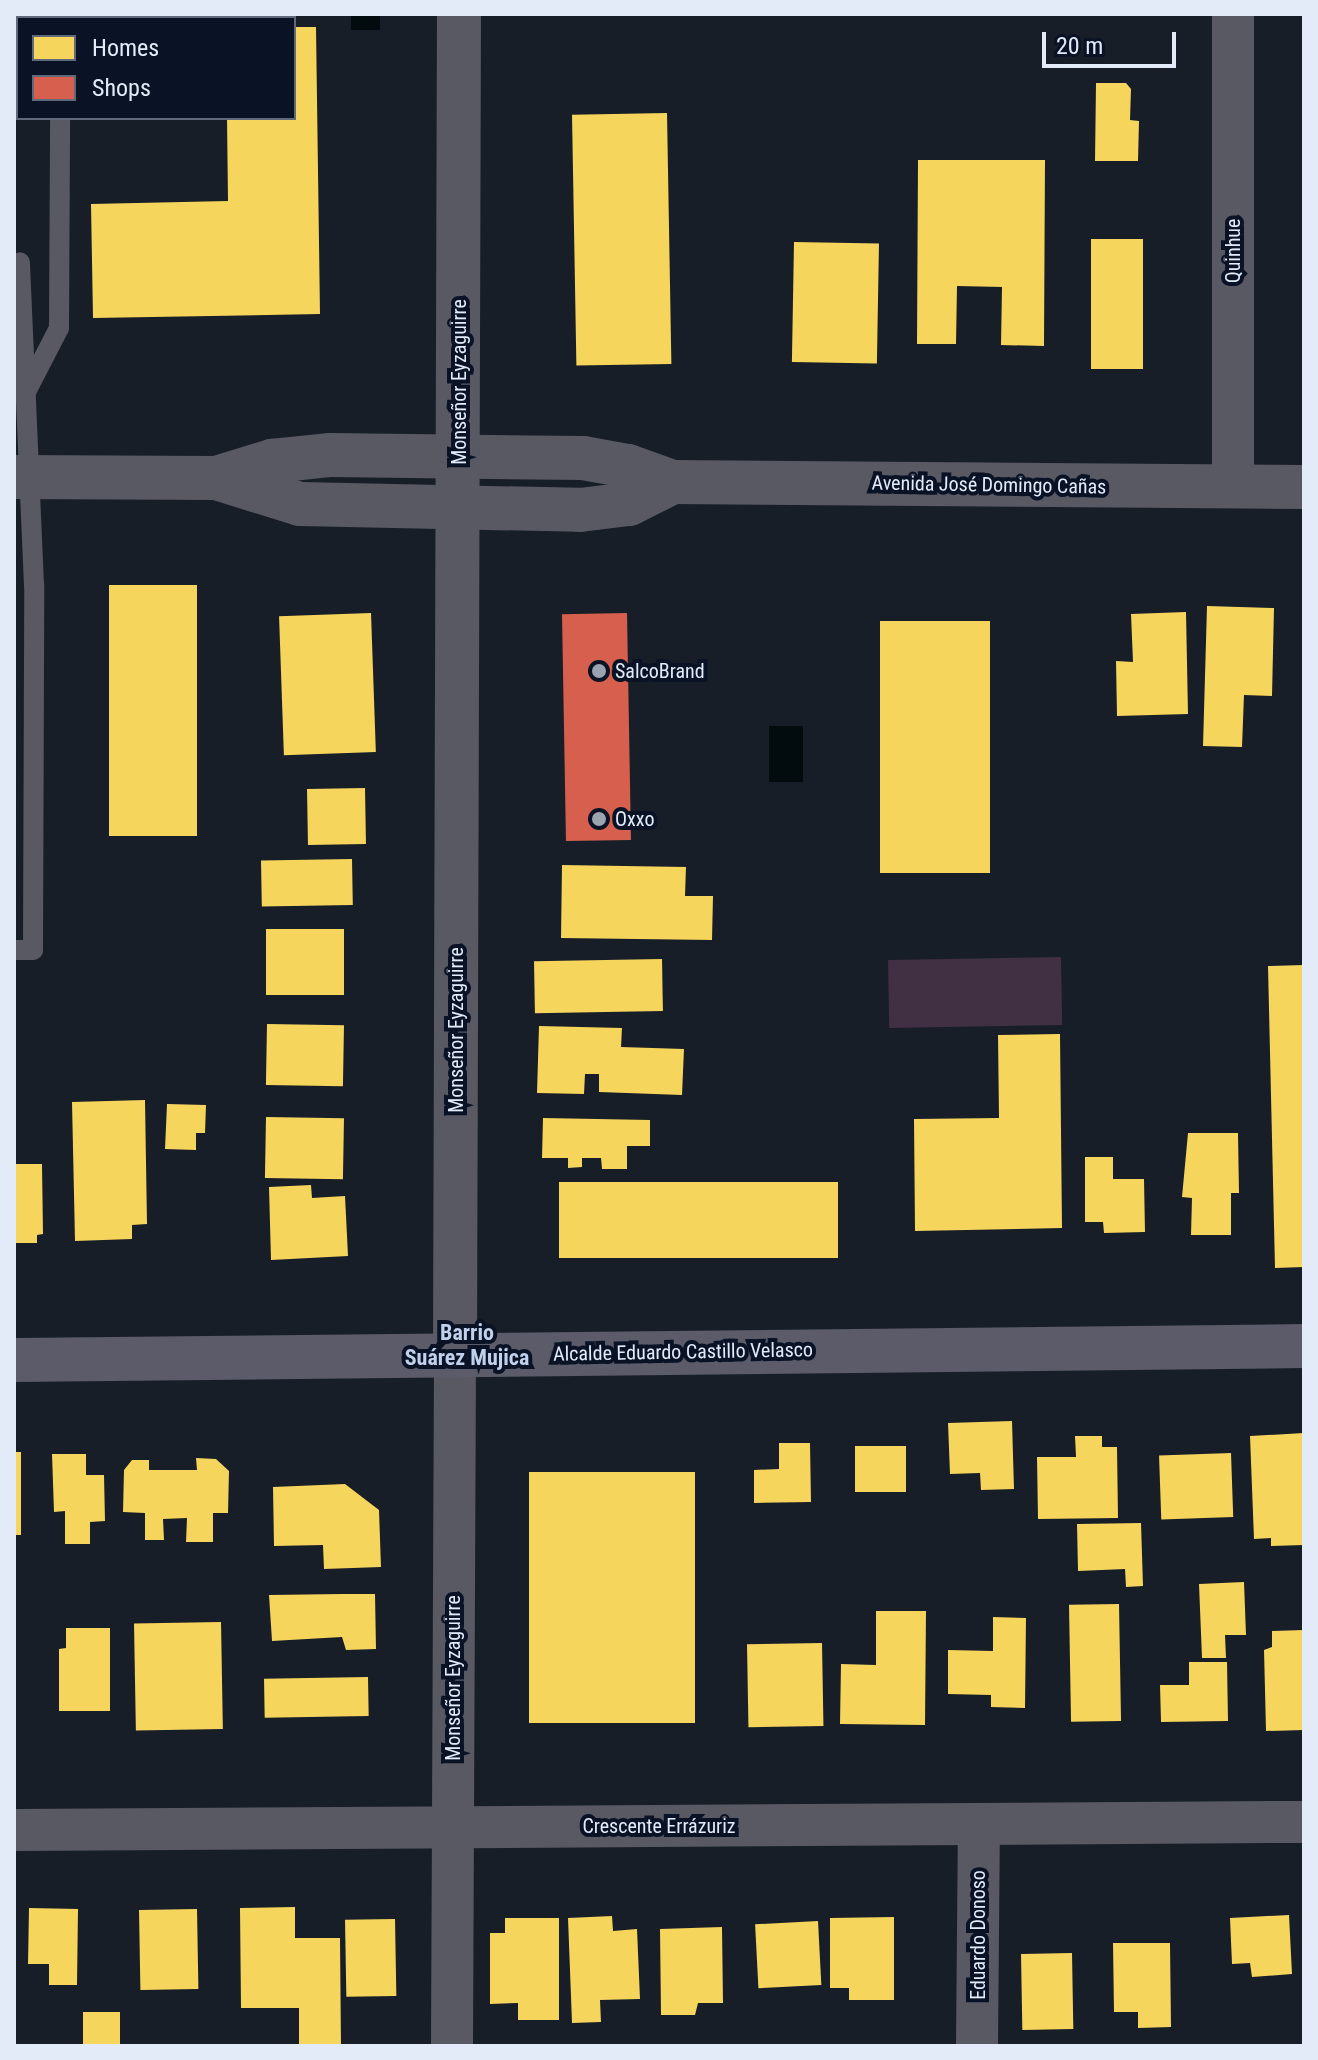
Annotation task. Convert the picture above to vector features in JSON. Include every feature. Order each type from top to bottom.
[{"type":"main road","name":"Alcalde Eduardo Castillo Velasco","points":[[14,1360],[1304,1346]]},
{"type":"street","name":"Monseñor Eyzaguirre","points":[[452,2046],[459,14]]},
{"type":"street","name":"Quinhue","points":[[1233,14],[1233,487]]},
{"type":"street","name":"Avenida José Domingo Cañas","points":[[22,477],[216,478],[300,456],[459,457],[583,458],[628,466],[673,482],[1304,487]]},
{"type":"street","name":"Avenida José Domingo Cañas","points":[[216,478],[300,504],[458,508],[605,509],[629,504],[673,482]]},
{"type":"street","name":"Crescente Errázuriz","points":[[14,1830],[1304,1822]]},
{"type":"street","name":"Eduardo Donoso","points":[[977,2046],[979,1824]]},
{"type":"lane","points":[[26,392],[59,328],[60,120]]},
{"type":"lane","points":[[14,950],[33,950],[22,477],[26,392],[20,262]]},
{"type":"shaded area","points":[[351,14],[380,14],[380,30],[351,30]]},
{"type":"shaded area","points":[[769,726],[803,726],[803,782],[769,782]]},
{"type":"shaded area","points":[[1061,957],[1062,1025],[889,1028],[888,960]]},
{"type":"building: Homes","points":[[296,27],[316,27],[320,314],[93,318],[91,204],[228,201],[227,120],[296,120]]},
{"type":"building: Homes","points":[[1096,83],[1126,83],[1131,89],[1130,120],[1139,121],[1138,161],[1095,161]]},
{"type":"building: Homes","points":[[667,113],[671,364],[576,366],[572,115]]},
{"type":"building: Homes","points":[[918,160],[1045,160],[1044,346],[1001,345],[1002,287],[957,286],[956,344],[917,344]]},
{"type":"building: Homes","points":[[1091,239],[1143,239],[1143,369],[1091,369]]},
{"type":"building: Homes","points":[[794,242],[879,243],[877,363],[792,362]]},
{"type":"building: Homes","points":[[109,585],[197,585],[197,836],[109,836]]},
{"type":"building: Homes","points":[[1207,606],[1274,608],[1272,696],[1244,695],[1242,747],[1203,746]]},
{"type":"building: Homes","points":[[1186,612],[1188,714],[1117,716],[1116,661],[1133,662],[1131,614]]},
{"type":"building: Homes","points":[[371,613],[376,752],[284,755],[279,616]]},
{"type":"building: Homes","points":[[880,621],[990,621],[990,873],[880,873]]},
{"type":"building: Homes","points":[[365,788],[366,844],[308,845],[307,789]]},
{"type":"building: Homes","points":[[352,859],[353,905],[262,907],[261,861]]},
{"type":"building: Homes","points":[[562,865],[686,867],[685,896],[713,896],[712,940],[561,938]]},
{"type":"building: Homes","points":[[266,929],[344,929],[344,995],[266,995]]},
{"type":"building: Homes","points":[[662,959],[663,1011],[535,1013],[534,961]]},
{"type":"building: Homes","points":[[1304,965],[1304,1267],[1275,1268],[1268,966]]},
{"type":"building: Homes","points":[[267,1024],[344,1025],[343,1086],[266,1085]]},
{"type":"building: Homes","points":[[539,1026],[622,1028],[621,1047],[684,1049],[682,1095],[599,1092],[599,1074],[585,1074],[584,1094],[537,1093]]},
{"type":"building: Homes","points":[[1060,1034],[1062,1228],[915,1231],[914,1119],[999,1118],[998,1035]]},
{"type":"building: Homes","points":[[145,1100],[147,1224],[132,1225],[132,1239],[75,1241],[72,1102]]},
{"type":"building: Homes","points":[[167,1104],[206,1105],[205,1133],[196,1133],[196,1150],[165,1149]]},
{"type":"building: Homes","points":[[266,1117],[344,1118],[343,1179],[265,1178]]},
{"type":"building: Homes","points":[[543,1118],[650,1120],[650,1146],[627,1146],[627,1169],[602,1169],[601,1158],[582,1158],[582,1167],[568,1168],[568,1158],[542,1158]]},
{"type":"building: Homes","points":[[1188,1133],[1238,1133],[1239,1193],[1231,1193],[1231,1235],[1191,1235],[1192,1198],[1182,1197]]},
{"type":"building: Homes","points":[[1085,1157],[1113,1157],[1113,1179],[1144,1179],[1145,1232],[1104,1233],[1103,1222],[1085,1222]]},
{"type":"building: Homes","points":[[14,1164],[42,1164],[43,1234],[37,1235],[37,1243],[14,1243]]},
{"type":"building: Homes","points":[[559,1182],[838,1182],[838,1258],[559,1258]]},
{"type":"building: Homes","points":[[311,1185],[312,1198],[345,1196],[348,1256],[271,1260],[269,1187]]},
{"type":"building: Homes","points":[[1012,1421],[1014,1489],[981,1490],[980,1473],[950,1474],[948,1423]]},
{"type":"building: Homes","points":[[1304,1433],[1304,1545],[1271,1546],[1271,1538],[1254,1539],[1250,1436]]},
{"type":"building: Homes","points":[[1075,1436],[1102,1436],[1102,1447],[1117,1447],[1118,1518],[1038,1519],[1037,1457],[1076,1457]]},
{"type":"building: Homes","points":[[779,1443],[810,1443],[811,1502],[754,1503],[754,1470],[779,1469]]},
{"type":"building: Homes","points":[[855,1446],[906,1446],[906,1492],[855,1492]]},
{"type":"building: Homes","points":[[14,1452],[21,1452],[21,1535],[14,1535]]},
{"type":"building: Homes","points":[[1231,1453],[1233,1517],[1161,1519],[1159,1456]]},
{"type":"building: Homes","points":[[52,1454],[86,1454],[86,1475],[104,1475],[105,1521],[90,1522],[90,1544],[65,1544],[65,1511],[54,1512]]},
{"type":"building: Homes","points":[[196,1458],[216,1459],[229,1471],[228,1513],[213,1513],[213,1542],[186,1542],[187,1518],[163,1519],[164,1540],[145,1540],[145,1513],[123,1512],[124,1470],[132,1460],[149,1460],[149,1470],[197,1470]]},
{"type":"building: Homes","points":[[529,1472],[695,1472],[695,1723],[529,1723]]},
{"type":"building: Homes","points":[[345,1484],[379,1510],[381,1567],[324,1569],[323,1545],[274,1546],[273,1487]]},
{"type":"building: Homes","points":[[1141,1523],[1143,1586],[1126,1587],[1125,1569],[1078,1571],[1077,1524]]},
{"type":"building: Homes","points":[[1244,1582],[1246,1635],[1225,1635],[1226,1658],[1202,1658],[1199,1584]]},
{"type":"building: Homes","points":[[375,1594],[376,1649],[346,1650],[342,1637],[272,1641],[269,1595]]},
{"type":"building: Homes","points":[[1119,1604],[1121,1721],[1071,1722],[1069,1605]]},
{"type":"building: Homes","points":[[876,1611],[926,1611],[925,1725],[840,1724],[841,1664],[876,1665]]},
{"type":"building: Homes","points":[[993,1617],[1026,1618],[1025,1708],[991,1707],[991,1695],[948,1694],[948,1650],[993,1651]]},
{"type":"building: Homes","points":[[221,1622],[223,1729],[136,1731],[134,1624]]},
{"type":"building: Homes","points":[[66,1628],[110,1628],[110,1711],[59,1711],[59,1649],[66,1648]]},
{"type":"building: Homes","points":[[1304,1630],[1304,1730],[1266,1731],[1264,1650],[1272,1647],[1272,1631]]},
{"type":"building: Homes","points":[[822,1643],[823,1726],[748,1727],[747,1644]]},
{"type":"building: Homes","points":[[1189,1662],[1227,1662],[1228,1721],[1161,1722],[1160,1685],[1189,1685]]},
{"type":"building: Homes","points":[[368,1677],[369,1716],[265,1718],[264,1679]]},
{"type":"building: Homes","points":[[295,1907],[295,1938],[340,1938],[341,2046],[299,2046],[299,2008],[241,2008],[240,1908]]},
{"type":"building: Homes","points":[[29,1908],[78,1909],[77,1985],[49,1985],[49,1964],[28,1964]]},
{"type":"building: Homes","points":[[197,1909],[198,1989],[140,1990],[139,1910]]},
{"type":"building: Homes","points":[[1289,1915],[1292,1974],[1252,1977],[1250,1963],[1232,1964],[1230,1918]]},
{"type":"building: Homes","points":[[612,1916],[613,1931],[637,1929],[640,1999],[600,2000],[601,2022],[572,2023],[568,1918]]},
{"type":"building: Homes","points":[[894,1917],[894,2000],[849,2000],[849,1988],[830,1988],[830,1918]]},
{"type":"building: Homes","points":[[505,1918],[559,1918],[559,2020],[518,2020],[518,2003],[490,2004],[490,1933],[505,1933]]},
{"type":"building: Homes","points":[[395,1919],[396,1996],[346,1997],[345,1920]]},
{"type":"building: Homes","points":[[818,1921],[821,1985],[758,1988],[755,1924]]},
{"type":"building: Homes","points":[[722,1927],[723,2003],[698,2003],[695,2015],[661,2015],[660,1929]]},
{"type":"building: Homes","points":[[1113,1943],[1170,1943],[1171,2027],[1138,2028],[1138,2012],[1114,2012]]},
{"type":"building: Homes","points":[[1072,1953],[1073,2029],[1022,2030],[1021,1954]]},
{"type":"building: Homes","points":[[83,2012],[120,2012],[120,2046],[83,2046]]},
{"type":"building: Shops","points":[[627,613],[631,840],[566,841],[562,614]]},
{"type":"place","name":"SalcoBrand","points":[[599,671]]},
{"type":"place","name":"Oxxo","points":[[599,819]]},
{"type":"district","name":"Barrio Suárez Mujica","points":[[467,1344]]}]
